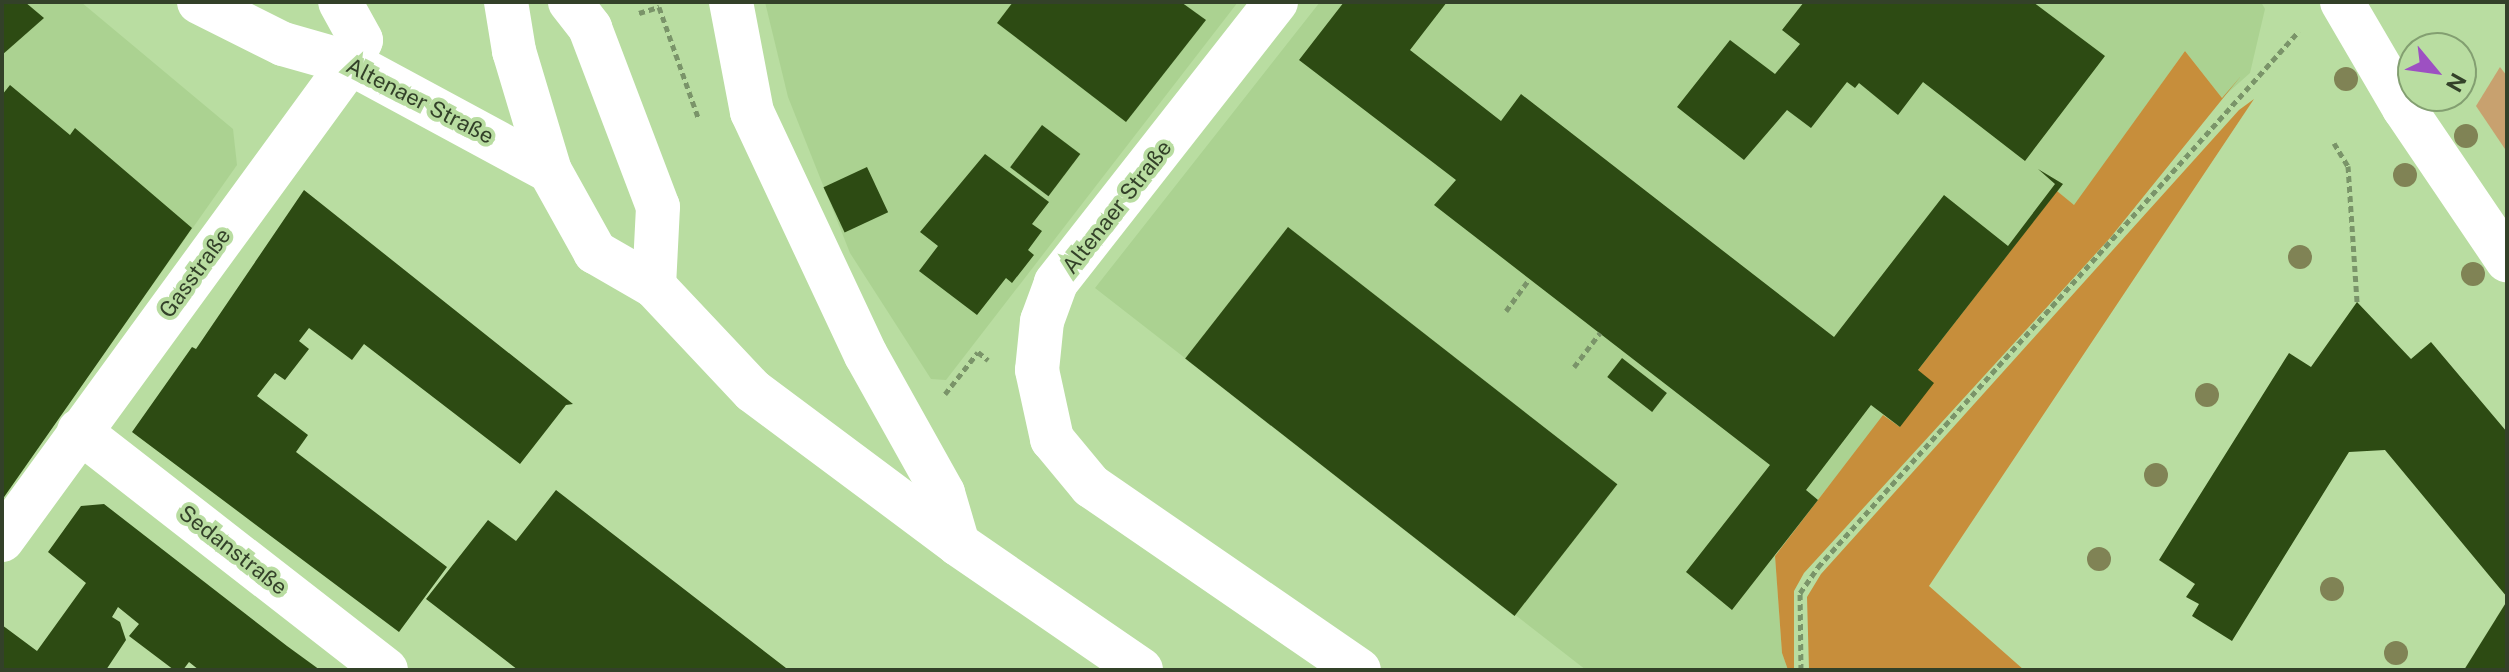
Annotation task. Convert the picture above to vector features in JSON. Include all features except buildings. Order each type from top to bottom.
[{"type":"street","name":"Gasstraße","points":[[2,540],[350,63],[361,40],[340,2]]},
{"type":"street","points":[[506,2],[514,51],[550,171],[595,252],[654,286],[753,391],[958,544],[1141,670]]},
{"type":"street","points":[[731,2],[757,126],[866,355],[943,493],[958,544]]},
{"type":"street","name":"Altenaer Straße","points":[[1276,2],[1056,283],[1042,321],[1037,370],[1052,439],[1091,486],[1359,670]]},
{"type":"street","points":[[2342,2],[2404,108],[2507,260]]},
{"type":"street","name":"Altenaer Straße","points":[[210,6],[283,44],[350,63],[550,171]]},
{"type":"street","points":[[580,15],[658,207],[654,286]]},
{"type":"street","name":"Sedanstraße","points":[[79,431],[386,670]]},
{"type":"path","points":[[1801,670],[1800,593],[1818,567],[2302,28]]},
{"type":"path","points":[[2334,143],[2348,166],[2357,302]]},
{"type":"path","points":[[1506,311],[1529,279]]},
{"type":"path","points":[[1574,367],[1600,333]]},
{"type":"path","points":[[912,435],[978,352],[1005,372],[1037,370]]},
{"type":"shaded area","points":[[2,2],[81,2],[233,129],[237,165],[2,499]]},
{"type":"shaded area","points":[[765,2],[1238,2],[946,380],[931,379],[850,253],[788,97]]},
{"type":"shaded area","points":[[1320,2],[2261,2],[2265,9],[2250,73],[2222,98],[2185,51],[2074,206],[2057,191],[1918,370],[1934,383],[1900,427],[1884,415],[1775,555],[1782,653],[1788,670],[1586,670],[1095,288]]},
{"type":"shaded area","points":[[2185,51],[2222,98],[2241,76],[2110,238],[1804,573],[1794,591],[1794,670],[1788,670],[1782,653],[1775,556],[1883,415],[1900,427],[1918,370],[2057,191],[2074,205]]},
{"type":"shaded area","points":[[2500,67],[2507,76],[2507,152],[2477,107]]},
{"type":"shaded area","points":[[2254,99],[1929,586],[2024,670],[1809,670],[1807,597],[1821,574],[2239,110]]}]
